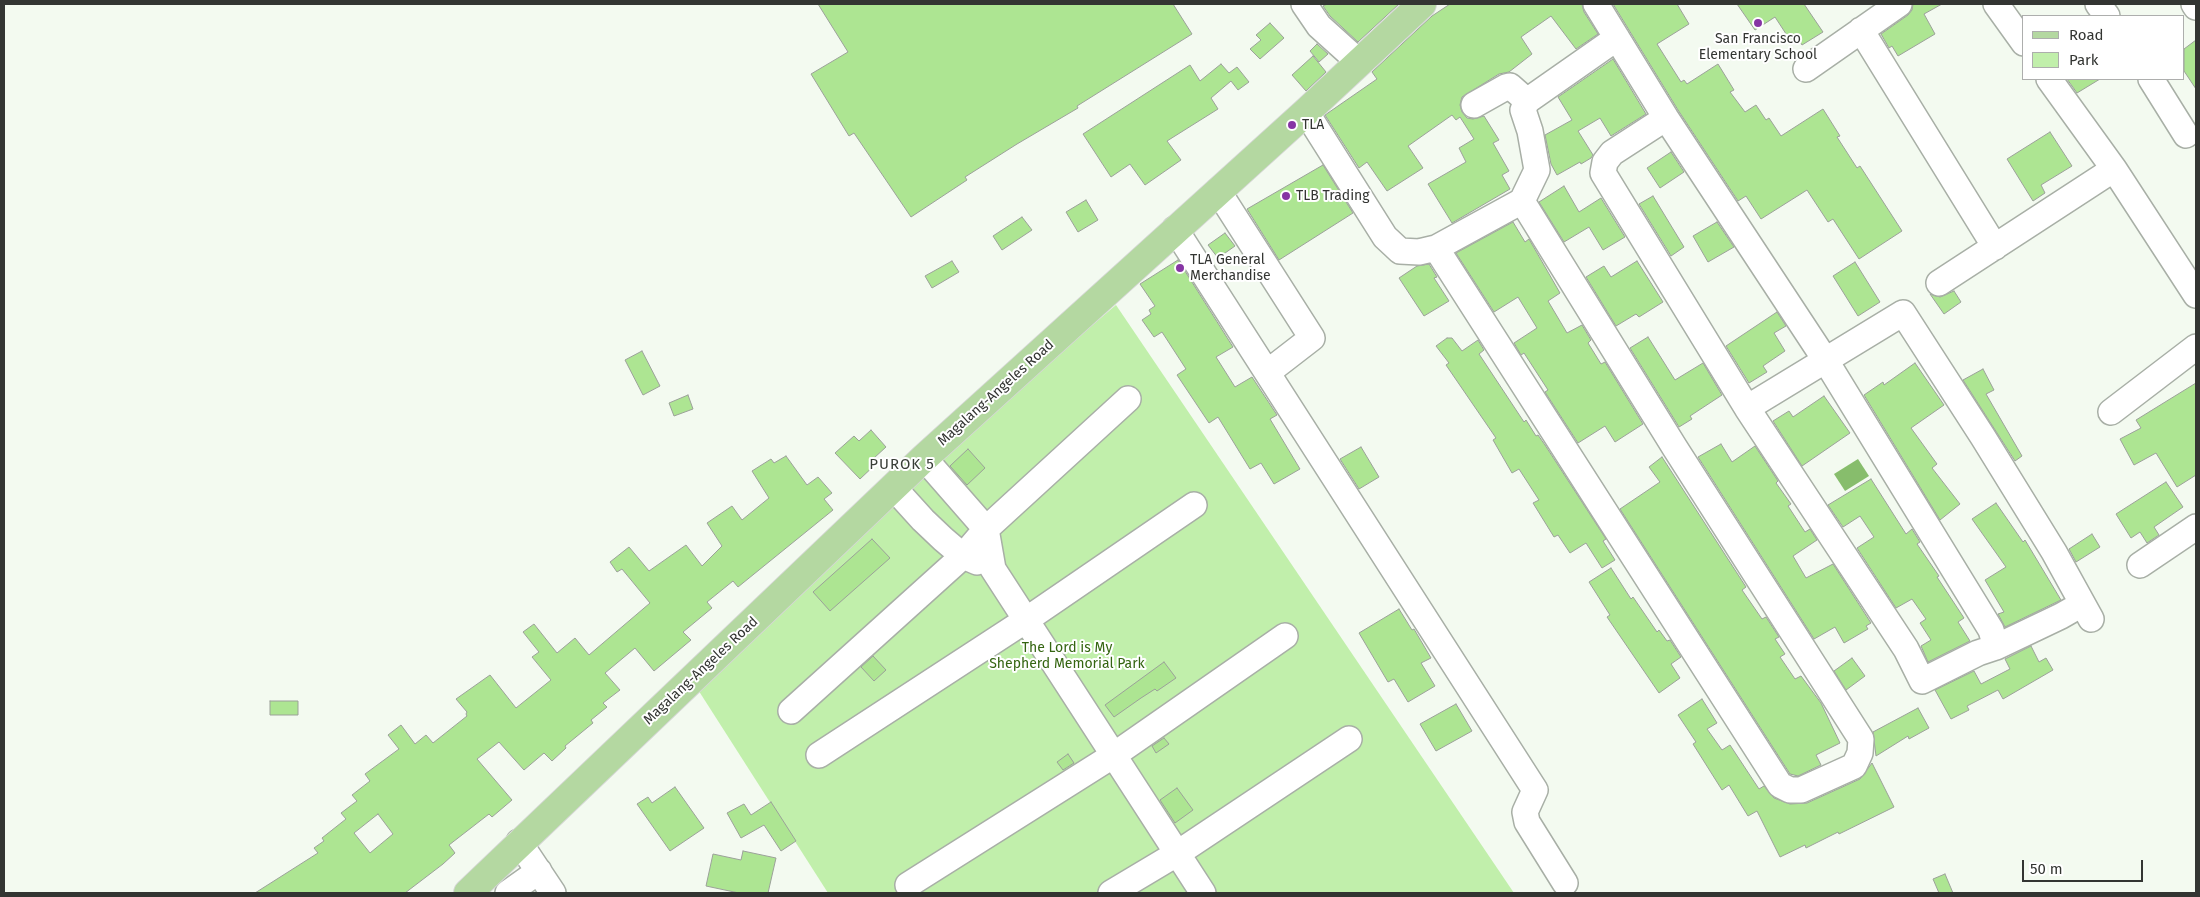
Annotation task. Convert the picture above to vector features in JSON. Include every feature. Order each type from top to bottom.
[{"type":"main road","name":"Magalang-Angeles Road","points":[[468,893],[924,458],[1306,112],[1422,4]]},
{"type":"street","points":[[1304,4],[1319,26],[1358,62]]},
{"type":"street","points":[[1596,4],[1666,118],[1826,361],[1991,630],[1996,647]]},
{"type":"street","points":[[1806,68],[1899,4]]},
{"type":"street","points":[[1996,4],[2022,40]]},
{"type":"street","points":[[2098,4],[2106,15]]},
{"type":"street","points":[[1861,30],[1995,247]]},
{"type":"street","points":[[1306,112],[1385,237],[1400,251],[1420,252],[1436,248],[1522,201],[1537,170],[1530,131],[1523,110],[1527,101],[1617,38]]},
{"type":"street","points":[[2050,80],[2114,169],[2196,295]]},
{"type":"street","points":[[2152,80],[2186,134]]},
{"type":"street","points":[[1474,105],[1506,86],[1510,86],[1527,101]]},
{"type":"street","points":[[1666,118],[1612,153],[1605,162],[1603,173],[1747,408],[1906,649],[1922,681],[1978,653],[2086,612],[2044,536],[1903,313],[1747,408]]},
{"type":"street","points":[[1939,283],[2114,169]]},
{"type":"street","points":[[1218,191],[1312,338],[1268,372]]},
{"type":"street","points":[[1436,248],[1780,785],[1790,790],[1800,790],[1854,766],[1860,753],[1861,739],[1675,448],[1522,201]]},
{"type":"street","points":[[1175,229],[1535,790],[1525,812],[1527,822],[1564,883]]},
{"type":"street","points":[[2111,412],[2196,347]]},
{"type":"street","points":[[791,711],[963,556],[986,529],[1128,399]]},
{"type":"street","points":[[924,458],[986,529],[993,569],[1203,893]]},
{"type":"street","points":[[894,488],[923,520],[963,556],[993,569]]},
{"type":"street","points":[[819,755],[1026,620],[1194,505]]},
{"type":"street","points":[[2140,565],[2196,527]]},
{"type":"street","points":[[908,885],[1114,755],[1285,636]]},
{"type":"street","points":[[1111,893],[1178,854],[1349,739]]},
{"type":"street","points":[[520,842],[553,893]]},
{"type":"street","points":[[508,893],[539,872]]},
{"type":"green space","name":"The Lord is My Shepherd Memorial Park","points":[[1116,305],[1514,893],[828,893],[695,685],[890,496]]},
{"type":"shaded area","points":[[1858,459],[1869,476],[1845,491],[1834,474]]},
{"type":"building","points":[[818,4],[1173,4],[1192,34],[1077,106],[1078,108],[965,177],[967,180],[911,217],[854,133],[849,136],[811,74],[848,52]]},
{"type":"building","points":[[1327,4],[1399,4],[1358,42],[1330,16],[1323,6]]},
{"type":"building","points":[[1450,4],[1582,4],[1584,12],[1598,34],[1576,49],[1551,16],[1521,37],[1532,54],[1509,72],[1499,74],[1462,97],[1460,105],[1462,112],[1467,118],[1473,119],[1484,116],[1499,140],[1493,143],[1509,171],[1502,175],[1510,189],[1452,223],[1428,184],[1466,162],[1459,148],[1474,139],[1460,117],[1456,120],[1452,115],[1408,146],[1423,168],[1387,191],[1367,162],[1359,168],[1325,115],[1377,79],[1372,72],[1432,16]]},
{"type":"building","points":[[1613,4],[1677,4],[1689,24],[1657,44],[1681,82],[1684,80],[1687,84],[1718,64],[1734,90],[1730,92],[1745,112],[1756,105],[1766,120],[1769,118],[1781,136],[1823,109],[1840,136],[1837,137],[1857,168],[1860,166],[1902,231],[1859,259],[1833,219],[1828,222],[1807,190],[1761,219],[1746,196],[1738,201],[1678,110]]},
{"type":"building","points":[[1737,4],[1804,4],[1823,32],[1802,45],[1798,39],[1792,43],[1775,17],[1755,30]]},
{"type":"building","points":[[1913,4],[1942,4],[1924,14],[1935,34],[1898,56],[1892,46],[1889,48],[1881,34],[1908,15],[1912,10]]},
{"type":"building","points":[[1270,23],[1284,38],[1260,59],[1250,49],[1261,40],[1256,35]]},
{"type":"building","points":[[2196,40],[2196,89],[2185,72],[2185,48]]},
{"type":"building","points":[[1317,44],[1328,54],[1319,62],[1310,51]]},
{"type":"building","points":[[1313,56],[1326,72],[1306,91],[1292,75]]},
{"type":"building","points":[[1613,59],[1646,114],[1611,136],[1600,118],[1578,131],[1593,155],[1581,164],[1580,162],[1557,175],[1551,164],[1545,135],[1572,120],[1558,97]]},
{"type":"building","points":[[1221,64],[1229,73],[1237,67],[1249,82],[1238,90],[1231,81],[1211,98],[1218,109],[1167,141],[1181,160],[1145,185],[1130,164],[1111,177],[1083,134],[1190,65],[1200,81]]},
{"type":"building","points":[[2068,80],[2098,80],[2077,93]]},
{"type":"building","points":[[2050,132],[2072,166],[2041,185],[2045,193],[2033,201],[2007,159]]},
{"type":"building","points":[[1671,152],[1684,172],[1660,188],[1647,168]]},
{"type":"building","points":[[1323,165],[1353,213],[1279,260],[1247,209]]},
{"type":"building","points":[[1564,186],[1579,212],[1601,198],[1625,237],[1603,250],[1589,227],[1564,242],[1539,202]]},
{"type":"building","points":[[1653,196],[1684,247],[1671,256],[1639,204]]},
{"type":"building","points":[[1086,200],[1098,220],[1078,232],[1066,212]]},
{"type":"building","points":[[1022,217],[1032,230],[1002,250],[993,236]]},
{"type":"building","points":[[1513,222],[1525,242],[1529,239],[1560,293],[1548,301],[1567,333],[1582,325],[1591,340],[1588,343],[1601,364],[1605,362],[1643,424],[1615,442],[1605,426],[1578,443],[1545,392],[1548,390],[1524,353],[1521,355],[1514,343],[1537,328],[1518,297],[1494,312],[1456,253]]},
{"type":"building","points":[[1717,222],[1734,247],[1708,262],[1693,236]]},
{"type":"building","points":[[1225,233],[1235,246],[1218,258],[1208,245]]},
{"type":"building","points":[[1178,260],[1233,347],[1216,357],[1235,387],[1252,377],[1277,415],[1270,419],[1300,469],[1274,484],[1261,463],[1250,469],[1218,417],[1209,423],[1177,375],[1186,369],[1162,332],[1154,337],[1142,320],[1151,314],[1149,310],[1155,306],[1140,284]]},
{"type":"building","points":[[952,261],[959,272],[932,288],[925,276]]},
{"type":"building","points":[[1637,261],[1663,302],[1639,317],[1636,314],[1616,326],[1586,277],[1604,266],[1611,277]]},
{"type":"building","points":[[1855,262],[1880,302],[1858,316],[1833,276]]},
{"type":"building","points":[[1429,264],[1437,277],[1434,278],[1449,301],[1424,316],[1399,278],[1417,266]]},
{"type":"building","points":[[1954,291],[1961,302],[1944,314],[1930,294],[1940,297]]},
{"type":"building","points":[[1777,312],[1786,326],[1774,333],[1785,351],[1763,366],[1767,372],[1749,383],[1726,346]]},
{"type":"building","points":[[1648,337],[1675,380],[1703,363],[1722,395],[1690,416],[1692,419],[1679,427],[1630,348]]},
{"type":"building","points":[[1447,338],[1452,338],[1462,351],[1478,340],[1484,350],[1479,354],[1524,422],[1526,420],[1536,436],[1538,435],[1545,445],[1606,539],[1603,541],[1615,560],[1602,568],[1586,543],[1570,553],[1558,535],[1554,537],[1533,503],[1539,500],[1519,469],[1512,473],[1493,440],[1496,438],[1446,365],[1449,363],[1436,346]]},
{"type":"building","points":[[642,351],[660,386],[643,395],[625,360]]},
{"type":"building","points":[[1915,363],[1944,405],[1911,428],[1937,464],[1932,468],[1960,504],[1940,520],[1864,395],[1883,382],[1884,385]]},
{"type":"building","points":[[1983,369],[1994,390],[1986,394],[2022,456],[2015,461],[1963,380]]},
{"type":"building","points":[[2196,383],[2196,475],[2177,487],[2156,453],[2134,465],[2120,439],[2141,428],[2136,420]]},
{"type":"building","points":[[688,395],[693,409],[674,416],[669,403]]},
{"type":"building","points":[[1824,396],[1850,433],[1802,466],[1773,421],[1789,411],[1793,417]]},
{"type":"building","points":[[871,430],[886,447],[874,458],[878,462],[860,479],[835,453],[854,436],[859,441]]},
{"type":"building","points":[[1721,444],[1732,462],[1755,446],[1778,481],[1776,483],[1791,504],[1788,506],[1805,532],[1810,529],[1817,540],[1793,556],[1806,578],[1833,564],[1871,623],[1866,626],[1868,629],[1844,643],[1835,627],[1814,639],[1698,457]]},
{"type":"building","points":[[1361,447],[1379,477],[1359,489],[1340,459]]},
{"type":"building","points":[[968,449],[985,468],[967,485],[950,466]]},
{"type":"building","points":[[786,456],[807,485],[818,477],[832,493],[824,499],[833,510],[738,587],[733,581],[707,602],[712,608],[683,632],[691,640],[654,671],[635,648],[605,673],[620,690],[603,703],[607,707],[591,720],[593,723],[565,746],[566,748],[552,761],[544,753],[524,770],[499,742],[477,759],[512,800],[492,817],[489,814],[449,845],[455,853],[443,864],[405,893],[255,893],[318,853],[314,848],[324,841],[322,838],[346,819],[341,813],[357,801],[352,795],[370,781],[365,774],[399,749],[388,735],[401,725],[415,744],[426,735],[433,743],[467,716],[467,712],[456,699],[490,675],[516,708],[551,680],[532,657],[539,652],[523,632],[534,624],[557,653],[575,638],[589,655],[650,603],[622,569],[617,572],[610,562],[629,547],[649,571],[686,545],[702,566],[722,546],[707,523],[732,506],[742,520],[769,498],[752,471],[771,459],[774,463]],"holes":[[[378,814],[393,834],[370,853],[354,833]]]},
{"type":"building","points":[[1662,457],[1746,587],[1742,590],[1762,619],[1766,617],[1779,637],[1775,639],[1785,654],[1780,657],[1795,679],[1801,676],[1821,703],[1840,743],[1816,755],[1821,765],[1798,776],[1790,774],[1620,509],[1660,482],[1649,467]]},
{"type":"building","points":[[1871,479],[1906,534],[1912,529],[1920,542],[1917,544],[1964,618],[1958,622],[1970,641],[1928,662],[1921,646],[1931,640],[1920,623],[1926,619],[1912,599],[1896,608],[1857,548],[1874,537],[1860,516],[1843,527],[1828,505]]},
{"type":"building","points":[[2166,482],[2183,507],[2154,527],[2159,535],[2147,543],[2140,532],[2131,538],[2116,514]]},
{"type":"building","points":[[1996,503],[2023,542],[2025,540],[2061,600],[2005,627],[1998,614],[2004,612],[1985,580],[2006,567],[1972,519]]},
{"type":"building","points":[[2092,534],[2100,547],[2076,562],[2069,549]]},
{"type":"building","points":[[872,539],[890,558],[830,611],[813,592]]},
{"type":"building","points":[[1611,568],[1631,599],[1633,597],[1657,632],[1659,630],[1667,641],[1670,640],[1681,657],[1671,664],[1680,678],[1659,693],[1607,617],[1610,615],[1589,582]]},
{"type":"building","points":[[1399,609],[1412,630],[1414,629],[1431,658],[1421,663],[1435,686],[1408,702],[1394,679],[1388,682],[1359,633]]},
{"type":"building","points":[[2031,646],[2039,662],[2046,658],[2053,670],[2003,699],[1998,690],[1967,706],[1969,710],[1951,719],[1935,690],[1974,671],[1981,684],[2010,669],[2005,659]]},
{"type":"building","points":[[873,656],[886,670],[874,681],[861,667]]},
{"type":"building","points":[[1852,658],[1865,676],[1846,690],[1834,671]]},
{"type":"building","points":[[1164,662],[1176,678],[1157,691],[1155,689],[1114,717],[1105,705]]},
{"type":"building","points":[[1702,699],[1717,723],[1707,729],[1722,750],[1730,745],[1759,789],[1764,786],[1774,798],[1790,804],[1807,803],[1860,779],[1872,763],[1894,807],[1839,834],[1838,832],[1806,848],[1805,845],[1780,857],[1757,811],[1748,816],[1729,785],[1722,790],[1693,744],[1696,742],[1678,715]]},
{"type":"building","points":[[270,701],[298,701],[298,715],[270,715]]},
{"type":"building","points":[[1456,704],[1472,731],[1436,751],[1420,724]]},
{"type":"building","points":[[1918,708],[1929,728],[1909,739],[1908,736],[1876,756],[1873,732]]},
{"type":"building","points":[[1164,738],[1169,744],[1156,753],[1152,746]]},
{"type":"building","points":[[1068,754],[1074,763],[1063,770],[1057,762]]},
{"type":"building","points":[[675,787],[704,828],[670,851],[637,804],[648,797],[652,803]]},
{"type":"building","points":[[1177,788],[1193,810],[1175,823],[1160,800]]},
{"type":"building","points":[[771,802],[796,841],[781,851],[764,825],[741,838],[727,813],[744,804],[751,815]]},
{"type":"building","points":[[743,851],[776,858],[768,893],[739,893],[706,886],[713,854],[741,860]]},
{"type":"building","points":[[1945,874],[1953,893],[1939,893],[1933,879]]},
{"type":"place","name":"San Francisco Elementary School","points":[[1758,23]]},
{"type":"place","name":"TLA","points":[[1292,125]]},
{"type":"place","name":"TLB Trading","points":[[1286,196]]},
{"type":"place","name":"TLA General Merchandise","points":[[1180,268]]},
{"type":"district","name":"PUROK 5","points":[[902,465]]}]
